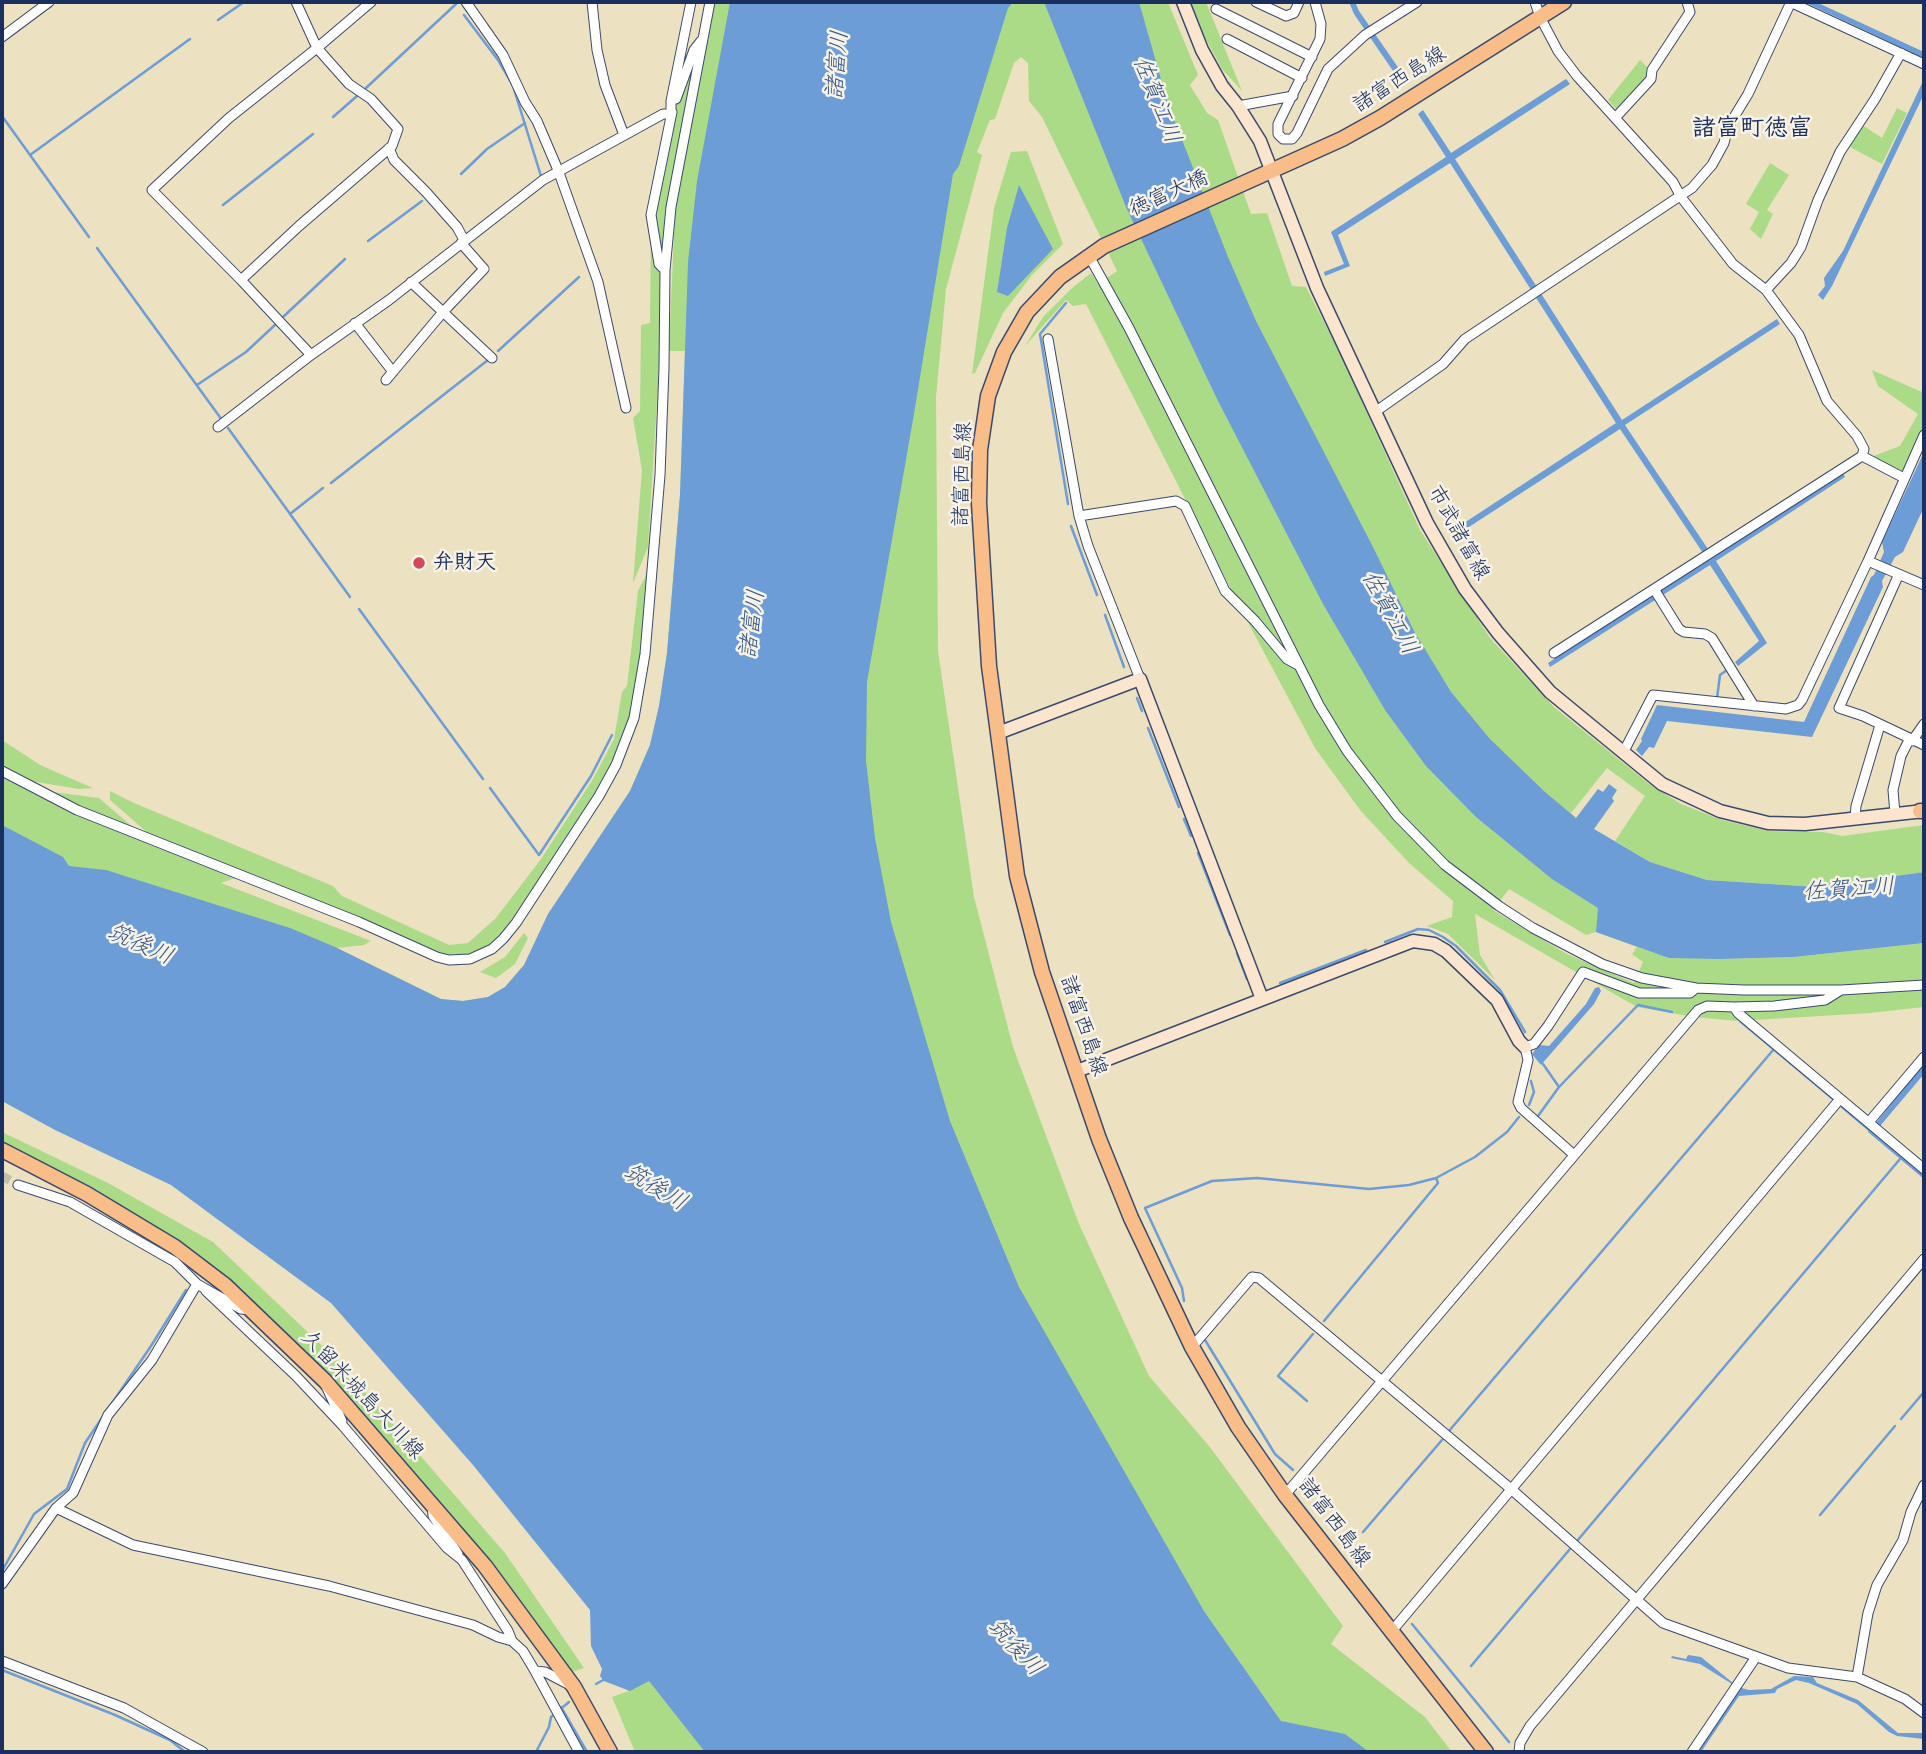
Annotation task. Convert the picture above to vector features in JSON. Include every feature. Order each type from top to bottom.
[{"type":"main road","name":"市武諸富線","points":[[1182,2],[1208,62],[1261,141],[1317,288],[1427,523],[1465,589],[1498,633],[1550,692],[1662,784],[1720,811],[1780,823],[1805,824],[1923,811]]},
{"type":"main road","name":"諸富西島線","points":[[1252,180],[1342,139],[1380,118],[1564,2]]},
{"type":"main road","name":"徳富大橋","points":[[1104,246],[1252,180]]},
{"type":"main road","name":"諸富西島線","points":[[1104,246],[1060,277],[1027,313],[1004,352],[988,396],[980,450],[979,503],[989,666],[1017,876],[1042,972],[1099,1139],[1131,1218],[1192,1347],[1238,1427],[1285,1495],[1486,1752]]},
{"type":"main road","points":[[998,733],[1140,679],[1262,999]]},
{"type":"main road","points":[[1077,1071],[1413,941],[1434,944],[1446,951],[1497,1000],[1525,1047]]},
{"type":"main road","name":"久留米城島大川線","points":[[2,1150],[87,1194],[175,1247],[225,1285],[325,1381],[485,1566],[574,1687],[610,1752]]},
{"type":"street","points":[[2,37],[49,2]]},
{"type":"street","points":[[241,280],[389,148],[398,129],[371,99],[349,84],[317,48],[296,2]]},
{"type":"street","points":[[311,355],[152,190],[229,118],[370,2]]},
{"type":"street","points":[[466,2],[503,55],[524,102],[537,121],[558,170],[598,282],[626,408]]},
{"type":"street","points":[[592,2],[597,50],[605,85],[624,135]]},
{"type":"street","points":[[665,270],[659,264],[651,215],[691,2]]},
{"type":"street","points":[[2,771],[77,810],[359,922],[438,957],[449,960],[470,959],[492,948],[516,923],[600,796],[616,765],[634,718],[645,654],[660,475],[665,270],[671,207],[710,2]]},
{"type":"street","points":[[1256,2],[1286,16],[1294,13],[1299,2]]},
{"type":"street","points":[[1315,2],[1321,24],[1320,39],[1278,124],[1278,134],[1283,139],[1292,139],[1297,133],[1328,69],[1365,35],[1417,2]]},
{"type":"street","points":[[1535,2],[1539,17],[1558,51],[1577,76],[1673,182],[1681,197],[1733,264],[1766,290],[1799,335],[1827,401],[1857,436],[1864,449],[1863,456],[1711,552],[1656,592],[1554,653]]},
{"type":"street","points":[[1616,117],[1651,79],[1652,70],[1690,12],[1687,2]]},
{"type":"street","points":[[1375,412],[1443,364],[1465,339],[1681,197],[1712,164],[1724,143],[1728,127],[1748,94],[1790,2],[1924,64]]},
{"type":"street","points":[[1216,9],[1312,57]]},
{"type":"street","points":[[671,114],[694,50],[704,37]]},
{"type":"street","points":[[1227,39],[1302,78]]},
{"type":"street","points":[[1766,290],[1791,263],[1801,247],[1818,200],[1840,152],[1901,53]]},
{"type":"street","points":[[1238,106],[1293,96]]},
{"type":"street","points":[[218,427],[558,170],[663,114],[671,114]]},
{"type":"street","points":[[355,323],[389,376],[443,312],[484,269],[441,210],[394,160],[389,148]]},
{"type":"street","points":[[1089,256],[1129,328],[1319,705],[1347,751],[1396,817],[1445,865],[1499,906],[1572,950],[1642,978],[1696,988],[1841,990],[1924,985]]},
{"type":"street","points":[[411,282],[492,358]]},
{"type":"street","points":[[1048,339],[1079,516],[1140,679]]},
{"type":"street","points":[[1623,753],[1653,695],[1792,709],[1802,699],[1871,563],[1924,435]]},
{"type":"street","points":[[1863,456],[1904,478]]},
{"type":"street","points":[[1079,516],[1176,501],[1185,506],[1225,590],[1287,659],[1299,666]]},
{"type":"street","points":[[1871,563],[1924,585]]},
{"type":"street","points":[[1897,573],[1839,708],[1924,746]]},
{"type":"street","points":[[1656,592],[1679,629],[1712,638],[1754,706]]},
{"type":"street","points":[[1895,814],[1893,790],[1901,756],[1924,724]]},
{"type":"street","points":[[1855,818],[1856,806],[1880,725]]},
{"type":"street","points":[[1573,1154],[1521,1108],[1518,1102],[1528,1060],[1525,1047],[1534,1044],[1548,1027],[1583,972],[1639,993],[1690,993],[1696,988]]},
{"type":"street","points":[[1285,1495],[1691,1016],[1707,1006],[1774,1006],[1825,1000],[1841,990]]},
{"type":"street","points":[[1734,1007],[1924,1169]]},
{"type":"street","points":[[1873,1126],[1924,1057]]},
{"type":"street","points":[[1391,1632],[1840,1099]]},
{"type":"street","points":[[18,1185],[70,1202],[175,1262],[251,1331],[343,1426],[447,1548],[462,1560]]},
{"type":"street","points":[[1519,1752],[1520,1743],[1530,1726],[1924,1259]]},
{"type":"street","points":[[1192,1347],[1255,1276],[1511,1489],[1663,1623],[1788,1668],[1857,1676],[1905,1699],[1924,1713]]},
{"type":"street","points":[[2,1584],[56,1508],[74,1493],[108,1415],[152,1360],[197,1284]]},
{"type":"street","points":[[206,1291],[241,1309],[251,1310]]},
{"type":"street","points":[[325,1381],[327,1393],[343,1426]]},
{"type":"street","points":[[1857,1676],[1868,1613],[1877,1585],[1903,1540],[1911,1511],[1924,1485]]},
{"type":"street","points":[[432,1504],[433,1516],[512,1641],[523,1651],[579,1752]]},
{"type":"street","points":[[56,1508],[133,1545],[329,1586],[473,1625],[512,1641]]},
{"type":"street","points":[[1692,1752],[1756,1657]]},
{"type":"street","points":[[2,1661],[124,1708],[203,1752]]},
{"type":"street","points":[[535,1671],[545,1672],[574,1687]]},
{"type":"green space","points":[[713,2],[744,2],[663,744],[534,961],[499,1000],[429,1007],[75,872],[2,833],[2,776],[76,815],[235,878],[221,883],[371,941],[364,945],[337,948],[441,999],[463,1001],[488,997],[505,987],[524,965],[548,914],[630,791],[650,745],[659,706],[667,653],[680,495],[685,351],[669,351],[675,210]]},
{"type":"green space","points":[[1005,2],[1051,2],[1327,594],[1720,959],[1794,957],[1924,943],[1924,1007],[1737,1021],[1637,1007],[1475,914],[1480,955],[1495,980],[1448,934],[1427,926],[1452,917],[1453,901],[1409,863],[1360,810],[1315,748],[1243,613],[1086,304],[1073,306],[1066,300],[1025,346],[1043,317],[1071,289],[1091,273],[1098,284],[1117,271],[1042,117],[1029,101],[1028,63],[1021,57],[1014,63],[995,119],[990,120],[977,152],[982,155],[946,289],[936,397],[938,651],[974,897],[1013,1047],[1079,1224],[1149,1376],[1209,1446],[1343,1626],[1331,1644],[1425,1717],[1452,1752],[1338,1752],[1281,1721],[1204,1611],[971,1244],[875,885],[858,680],[944,186]],"holes":[[[1509,889],[1586,935],[1596,932],[1637,947],[1632,954],[1643,962],[1634,983],[1567,954],[1493,910]]]},
{"type":"green space","points":[[1114,2],[1168,2],[1198,75],[1190,85],[1207,113],[1218,120],[1251,214],[1267,213],[1292,286],[1306,287],[1339,351],[1420,530],[1490,638],[1554,707],[1648,783],[1681,804],[1722,820],[1769,831],[1823,832],[1842,836],[1924,825],[1924,872],[1817,887],[1707,880],[1650,862],[1615,841],[1645,796],[1607,768],[1571,813],[1576,818],[1560,820],[1423,678],[1248,322]]},
{"type":"green space","points":[[1189,2],[1206,2],[1242,91],[1222,69],[1196,21]]},
{"type":"green space","points":[[698,51],[665,214],[662,262],[654,211],[677,104]]},
{"type":"green space","points":[[1640,60],[1649,69],[1648,78],[1618,111],[1608,100]]},
{"type":"green space","points":[[1897,108],[1907,113],[1882,164],[1850,147],[1862,125],[1882,138]]},
{"type":"green space","points":[[1027,151],[1063,244],[1032,275],[1003,313],[975,373],[972,374],[994,208],[1011,152]]},
{"type":"green space","points":[[1770,163],[1789,175],[1767,210],[1773,214],[1761,239],[1750,229],[1759,212],[1746,204]]},
{"type":"green space","points":[[651,230],[660,275],[659,370],[648,547],[633,583],[642,470],[633,418],[640,411],[641,325],[650,323]]},
{"type":"green space","points":[[1872,370],[1924,393],[1924,426],[1903,471],[1871,457],[1900,446],[1918,414],[1878,386]]},
{"type":"green space","points":[[651,565],[637,698],[623,743],[599,793],[513,924],[493,945],[478,954],[461,958],[440,955],[149,834],[110,800],[110,791],[333,886],[342,896],[449,945],[468,943],[496,918],[541,859],[593,779],[614,739],[622,692],[627,686],[638,591]]},
{"type":"green space","points":[[2,740],[40,765],[93,788],[79,789],[30,781],[2,765]]},
{"type":"green space","points":[[45,791],[99,798],[135,829],[79,807]]},
{"type":"green space","points":[[524,933],[528,938],[515,964],[496,978],[480,972],[505,957]]},
{"type":"green space","points":[[2,1132],[108,1183],[213,1242],[337,1360],[505,1553],[584,1668],[571,1672],[437,1498],[328,1374],[252,1301],[176,1241],[97,1190],[2,1142]]},
{"type":"green space","points":[[656,1656],[738,1752],[635,1752],[612,1697],[629,1691],[612,1682]]},
{"type":"water","points":[[730,2],[1013,2],[1008,8],[959,166],[953,174],[867,682],[866,761],[875,838],[891,922],[950,1121],[1019,1287],[1204,1611],[1281,1721],[1345,1734],[1369,1752],[705,1752],[649,1681],[630,1691],[604,1681],[600,1676],[602,1669],[591,1646],[590,1610],[473,1465],[331,1303],[171,1185],[55,1130],[2,1101],[2,825],[63,857],[69,866],[106,870],[290,928],[441,999],[463,1001],[488,997],[505,987],[524,965],[548,914],[630,791],[650,745],[659,706],[667,653],[680,495],[688,262],[697,181]]},
{"type":"water","name":"佐賀江川","points":[[1044,2],[1139,2],[1168,104],[1256,321],[1414,631],[1451,692],[1490,739],[1576,818],[1598,789],[1603,792],[1609,784],[1617,790],[1612,798],[1614,801],[1594,829],[1650,862],[1707,880],[1817,887],[1924,872],[1924,943],[1794,957],[1669,958],[1596,932],[1598,908],[1552,879],[1476,817],[1426,766],[1385,710],[1323,604],[1217,399],[1126,207]]},
{"type":"water","points":[[1349,2],[1355,2],[1402,73],[1404,83],[1402,84],[1354,14]]},
{"type":"water","points":[[1804,2],[1816,2],[1924,52],[1924,58]]},
{"type":"water","points":[[1566,79],[1570,84],[1455,159],[1622,420],[1777,319],[1780,324],[1625,425],[1712,555],[1842,471],[1845,477],[1716,561],[1767,643],[1738,666],[1735,662],[1759,641],[1710,565],[1550,667],[1548,663],[1707,559],[1620,429],[1455,536],[1452,531],[1616,423],[1450,163],[1338,235],[1350,266],[1325,276],[1324,272],[1344,264],[1331,232],[1446,157],[1418,114],[1423,110],[1451,153]]},
{"type":"water","points":[[1924,79],[1924,94],[1823,300],[1818,295],[1825,286],[1824,278],[1843,251]]},
{"type":"water","points":[[1019,185],[1053,249],[1008,296],[997,292],[1007,228]]},
{"type":"water","points":[[1924,452],[1924,507],[1903,552],[1895,557],[1882,581],[1883,587],[1812,737],[1667,721],[1654,748],[1649,747],[1642,756],[1636,750],[1657,705],[1804,722],[1874,575],[1884,552],[1882,542]]},
{"type":"water","points":[[1599,987],[1601,991],[1594,1004],[1541,1065],[1532,1054],[1539,1045],[1549,1046],[1586,1004],[1595,988]]},
{"type":"water","points":[[1924,1064],[1924,1074],[1875,1132],[1924,1173],[1924,1179],[1868,1132],[1868,1129],[1871,1129]]},
{"type":"water","points":[[1688,1655],[1701,1657],[1738,1687],[1749,1690],[1771,1689],[1794,1676],[1813,1677],[1817,1683],[1858,1700],[1898,1733],[1924,1733],[1924,1739],[1897,1736],[1857,1704],[1796,1680],[1777,1689],[1775,1693],[1739,1696],[1701,1752],[1697,1752],[1737,1692],[1732,1684],[1700,1664],[1671,1658],[1686,1659]]},
{"type":"waterway","points":[[218,20],[244,2]]},
{"type":"waterway","points":[[366,88],[456,4]]},
{"type":"waterway","points":[[464,15],[498,60],[513,86],[541,176]]},
{"type":"waterway","points":[[30,155],[190,39]]},
{"type":"waterway","points":[[333,117],[357,96]]},
{"type":"waterway","points":[[2,116],[89,237]]},
{"type":"waterway","points":[[461,174],[487,149],[525,123]]},
{"type":"waterway","points":[[223,205],[313,134]]},
{"type":"waterway","points":[[368,241],[422,201]]},
{"type":"waterway","points":[[97,248],[222,420]]},
{"type":"waterway","points":[[283,317],[345,259]]},
{"type":"waterway","points":[[498,351],[579,277]]},
{"type":"waterway","points":[[1066,303],[1040,334],[1068,504]]},
{"type":"waterway","points":[[197,385],[246,352],[276,324]]},
{"type":"waterway","points":[[331,483],[488,360]]},
{"type":"waterway","points":[[228,428],[350,597]]},
{"type":"waterway","points":[[290,514],[323,488]]},
{"type":"waterway","points":[[1071,526],[1097,595]]},
{"type":"waterway","points":[[359,609],[483,779]]},
{"type":"waterway","points":[[1105,615],[1124,667]]},
{"type":"waterway","points":[[1717,698],[1720,675],[1727,670]]},
{"type":"waterway","points":[[1137,698],[1142,711]]},
{"type":"waterway","points":[[1148,728],[1179,807]]},
{"type":"waterway","points":[[490,788],[539,855],[591,776],[612,735]]},
{"type":"waterway","points":[[1184,819],[1191,836]]},
{"type":"waterway","points":[[1198,853],[1230,935]]},
{"type":"waterway","points":[[1385,942],[1418,929],[1429,930],[1443,937],[1456,946],[1500,990],[1525,1032]]},
{"type":"waterway","points":[[1280,983],[1366,950]]},
{"type":"waterway","points":[[1237,953],[1247,979]]},
{"type":"waterway","points":[[1559,1087],[1638,1005],[1672,1012]]},
{"type":"waterway","points":[[1740,1021],[1833,1099]]},
{"type":"waterway","points":[[1449,1431],[1774,1049]]},
{"type":"waterway","points":[[1538,1116],[1559,1087],[1543,1064]]},
{"type":"waterway","points":[[1529,1105],[1534,1092],[1531,1081]]},
{"type":"waterway","points":[[1842,1107],[1868,1129]]},
{"type":"waterway","points":[[1184,1301],[1182,1288],[1145,1208],[1212,1181],[1257,1178],[1369,1189],[1409,1185],[1436,1178],[1475,1157],[1507,1132],[1519,1117]]},
{"type":"waterway","points":[[1577,1541],[1900,1159]]},
{"type":"waterway","points":[[1324,1321],[1438,1183],[1436,1178]]},
{"type":"waterway","points":[[2,1571],[34,1514],[67,1489],[85,1443],[186,1290]]},
{"type":"waterway","points":[[1307,1401],[1278,1376],[1313,1334]]},
{"type":"waterway","points":[[1205,1340],[1275,1454],[1293,1470]]},
{"type":"waterway","points":[[1901,1419],[1924,1392]]},
{"type":"waterway","points":[[1820,1515],[1895,1426]]},
{"type":"waterway","points":[[1363,1532],[1442,1440]]},
{"type":"waterway","points":[[1471,1666],[1570,1549]]},
{"type":"waterway","points":[[1412,1624],[1509,1742]]},
{"type":"waterway","points":[[2,1670],[115,1715],[170,1740],[185,1752]]},
{"type":"waterway","points":[[596,1684],[605,1679]]},
{"type":"waterway","points":[[536,1752],[549,1727],[551,1717],[569,1702]]},
{"type":"waterway","points":[[561,1707],[587,1752]]},
{"type":"tunnel","points":[[2,1176],[18,1185]]},
{"type":"place","name":"弁財天","points":[[419,563]]},
{"type":"district","name":"諸富町徳富","points":[[1752,129]]},
{"type":"water label","name":"諸富川","points":[[838,65]]},
{"type":"water label","name":"諸富川","points":[[753,624]]},
{"type":"water label","name":"筑後川","points":[[140,945]]},
{"type":"water label","name":"筑後川","points":[[655,1188]]},
{"type":"water label","name":"筑後川","points":[[1015,1648]]}]
